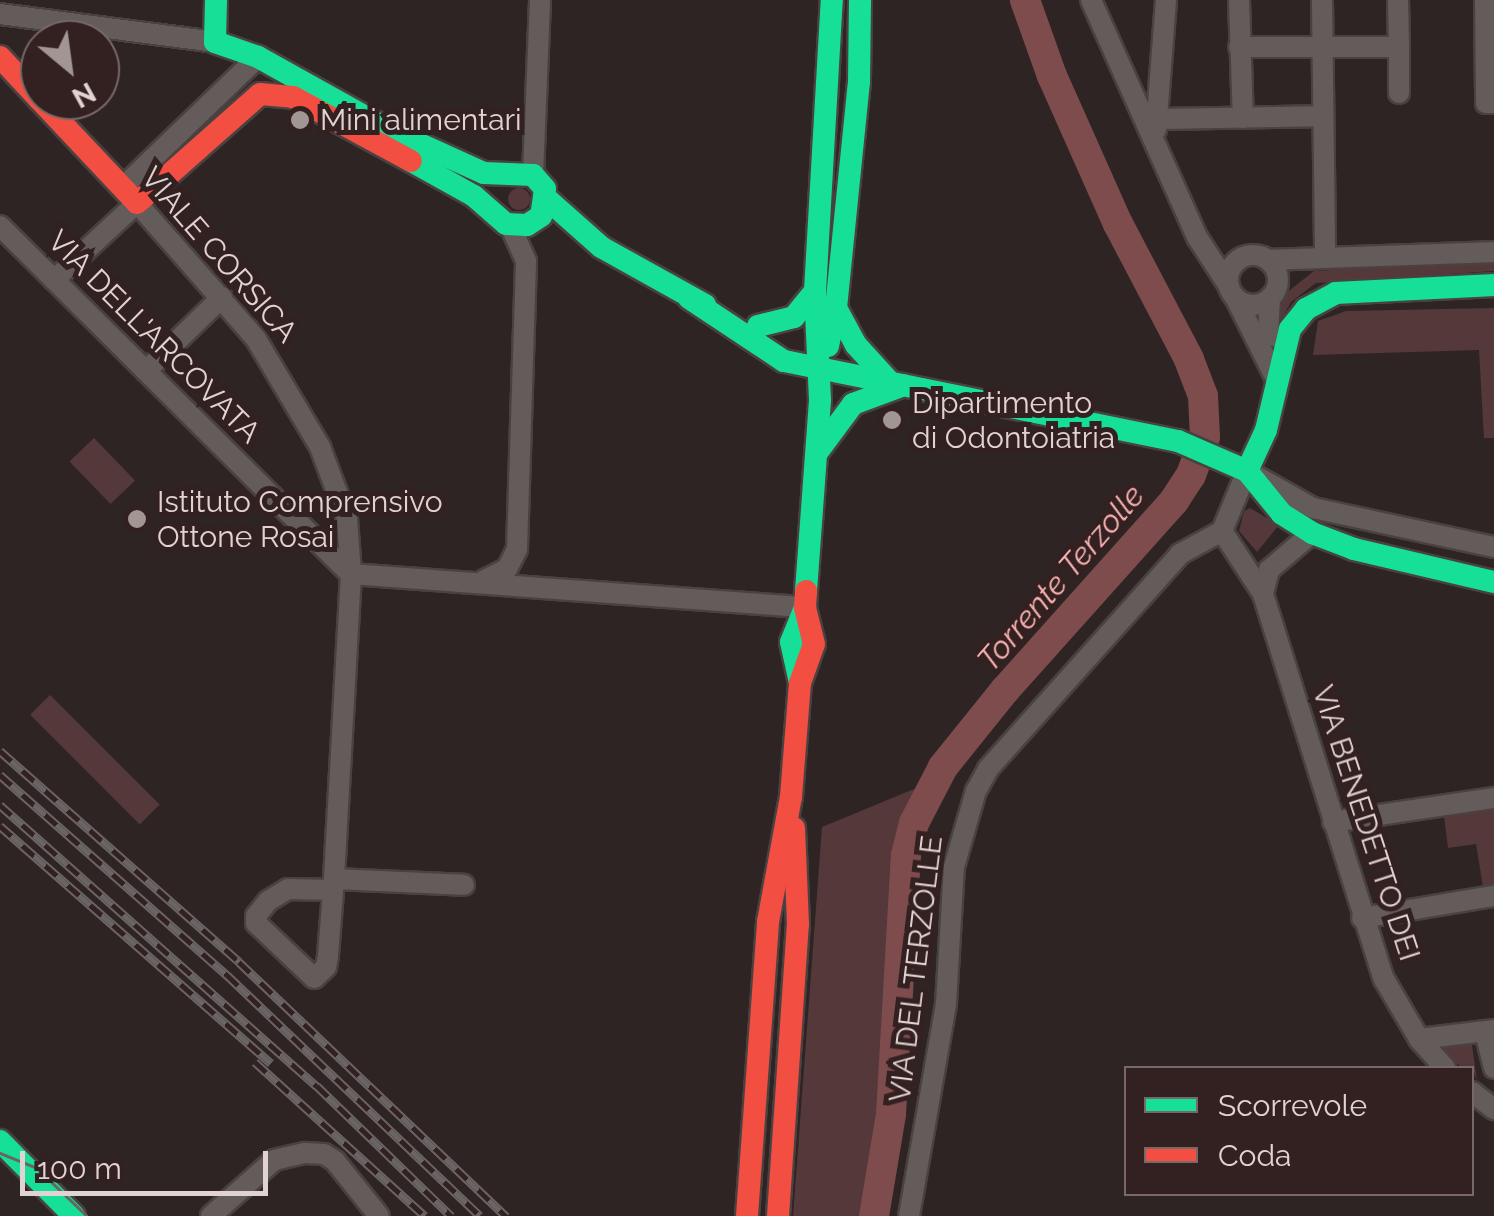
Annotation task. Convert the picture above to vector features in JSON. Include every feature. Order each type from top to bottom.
[{"type":"main road","points":[[216,0],[215,42],[258,57],[388,130],[484,173],[533,175],[546,189],[547,199],[601,247],[688,298],[770,354],[1178,441],[1247,471],[1282,514],[1317,535],[1354,550],[1494,582]]},
{"type":"main road","points":[[747,1216],[768,922],[791,797],[800,682],[814,644],[805,607],[821,366],[815,291],[832,0]]},
{"type":"main road","points":[[821,366],[836,308],[859,82],[860,0]]},
{"type":"main road","name":"VIALE CORSICA","points":[[0,57],[20,78]]},
{"type":"main road","points":[[130,195],[262,93],[293,96],[522,224],[601,247]]},
{"type":"main road","name":"VIALE CORSICA","points":[[59,120],[130,195]]},
{"type":"main road","points":[[492,208],[493,189],[506,174]]},
{"type":"main road","points":[[522,224],[547,199]]},
{"type":"main road","points":[[1247,471],[1266,430],[1286,340],[1296,319],[1326,296],[1494,285]]},
{"type":"main road","points":[[1432,289],[1494,293]]},
{"type":"main road","points":[[758,326],[788,320],[815,291]]},
{"type":"main road","points":[[688,298],[758,326],[821,366]]},
{"type":"main road","points":[[836,308],[860,350],[887,379]]},
{"type":"main road","points":[[816,455],[836,422],[854,404],[878,390],[915,384]]},
{"type":"main road","points":[[778,1216],[798,924],[791,797]]},
{"type":"main road","points":[[0,1141],[10,1164],[74,1216]]},
{"type":"street","points":[[533,175],[540,0]]},
{"type":"street","points":[[1090,0],[1157,128],[1197,237],[1232,292],[1276,379]]},
{"type":"street","points":[[1157,128],[1166,0]]},
{"type":"street","points":[[1239,0],[1244,118]]},
{"type":"street","points":[[1322,0],[1325,257]]},
{"type":"street","points":[[1398,0],[1399,94]]},
{"type":"street","points":[[1485,0],[1486,103],[1494,103]]},
{"type":"street","points":[[0,14],[215,42]]},
{"type":"street","points":[[1239,47],[1399,46]]},
{"type":"street","points":[[258,57],[262,93]]},
{"type":"street","points":[[54,280],[258,57]]},
{"type":"street","points":[[1157,128],[1244,118],[1322,116]]},
{"type":"street","name":"VIALE CORSICA","points":[[130,195],[222,297],[286,384],[320,447],[348,522],[351,574],[334,885],[326,967],[314,978],[256,923],[256,916],[268,901],[288,890],[334,885],[464,885]]},
{"type":"street","points":[[473,583],[502,574],[512,564],[517,549],[526,261],[522,224]]},
{"type":"street","name":"VIA DELL'ARCOVATA","points":[[0,226],[351,574]]},
{"type":"street","points":[[1232,292],[1230,270],[1241,257],[1258,254],[1269,260],[1494,252]]},
{"type":"street","points":[[1232,292],[1253,305],[1325,257]]},
{"type":"street","points":[[1269,260],[1274,291],[1268,334],[1286,340]]},
{"type":"street","points":[[146,371],[222,297]]},
{"type":"street","points":[[1222,530],[1247,471],[1304,504],[1494,547]]},
{"type":"street","points":[[309,534],[327,538],[348,522]]},
{"type":"street","points":[[1260,588],[1269,570],[1333,524],[1494,557]]},
{"type":"street","name":"VIA BENEDETTO DEI","points":[[1222,530],[1260,588],[1362,918],[1391,994],[1419,1039],[1444,1066]]},
{"type":"street","name":"VIA DEL TERZOLLE","points":[[909,1216],[946,1004],[954,867],[976,790],[988,769],[1180,554],[1222,530]]},
{"type":"street","points":[[351,574],[805,607]]},
{"type":"street","points":[[1333,822],[1494,798]]},
{"type":"street","points":[[1362,918],[1494,896]]},
{"type":"street","points":[[1419,1039],[1490,1031],[1494,1068]]},
{"type":"street","points":[[1474,1094],[1494,1109]]},
{"type":"street","points":[[211,1216],[280,1156],[324,1154],[342,1168],[378,1216]]},
{"type":"shaded area","points":[[519,188],[527,191],[527,207],[519,210],[511,207],[508,199],[511,191]]},
{"type":"shaded area","points":[[1494,261],[1494,271],[1316,283],[1291,302],[1278,326],[1280,298],[1314,271]]},
{"type":"shaded area","points":[[1494,308],[1494,438],[1484,438],[1479,350],[1313,355],[1318,321],[1346,311]]},
{"type":"shaded area","points":[[94,438],[135,480],[111,504],[70,462]]},
{"type":"shaded area","points":[[1250,508],[1279,525],[1257,552],[1239,531],[1244,511]]},
{"type":"shaded area","points":[[50,695],[160,805],[140,824],[30,715]]},
{"type":"shaded area","points":[[914,789],[876,1126],[859,1216],[793,1216],[822,827]]},
{"type":"shaded area","points":[[1494,802],[1494,892],[1484,893],[1476,844],[1448,848],[1443,808]]},
{"type":"shaded area","points":[[1472,1045],[1477,1081],[1474,1066],[1460,1066],[1439,1049]]},
{"type":"waterway","name":"Torrente Terzolle","points":[[874,1216],[891,1114],[906,855],[914,823],[943,767],[1005,690],[1174,501],[1191,475],[1205,437],[1203,396],[1189,359],[1118,224],[1052,76],[1025,0]]},
{"type":"tram line","points":[[0,1153],[37,1168],[87,1216]]},
{"type":"railway","points":[[0,751],[239,962],[506,1216]]},
{"type":"railway","points":[[0,775],[227,975],[480,1216]]},
{"type":"railway","points":[[0,805],[317,1086],[451,1216]]},
{"type":"railway","points":[[0,826],[271,1063]]},
{"type":"railway","points":[[255,1062],[425,1216]]},
{"type":"traffic: fast","points":[[216,0],[215,42],[258,57],[389,130],[484,173],[533,175],[545,189],[541,216],[527,225],[506,224],[474,196],[411,161]]},
{"type":"traffic: fast","points":[[806,591],[820,400],[815,291],[832,0]]},
{"type":"traffic: fast","points":[[828,346],[836,308],[859,82],[860,0]]},
{"type":"traffic: fast","points":[[547,199],[601,247],[705,305]]},
{"type":"traffic: fast","points":[[1247,471],[1266,430],[1290,329],[1306,309],[1336,293],[1494,285]]},
{"type":"traffic: fast","points":[[758,326],[794,317],[815,291]]},
{"type":"traffic: fast","points":[[689,298],[784,361],[1178,441],[1247,471],[1282,514],[1312,533],[1354,549],[1494,582]]},
{"type":"traffic: fast","points":[[836,308],[856,345],[887,379]]},
{"type":"traffic: fast","points":[[819,450],[853,404],[904,385]]},
{"type":"traffic: fast","points":[[800,683],[791,642],[805,607]]},
{"type":"traffic: fast","points":[[0,1141],[74,1216]]},
{"type":"traffic: jam","points":[[0,57],[20,78]]},
{"type":"traffic: jam","points":[[59,120],[137,203],[260,94],[293,97],[411,161]]},
{"type":"traffic: jam","points":[[747,1216],[768,922],[791,797],[800,683],[814,644],[805,607],[806,591]]},
{"type":"traffic: jam","points":[[778,1216],[798,924],[794,828]]},
{"type":"place","name":"Mini alimentari","points":[[300,120]]},
{"type":"place","name":"Dipartimento di Odontoiatria","points":[[892,420]]},
{"type":"place","name":"Istituto Comprensivo Ottone Rosai","points":[[137,519]]}]
